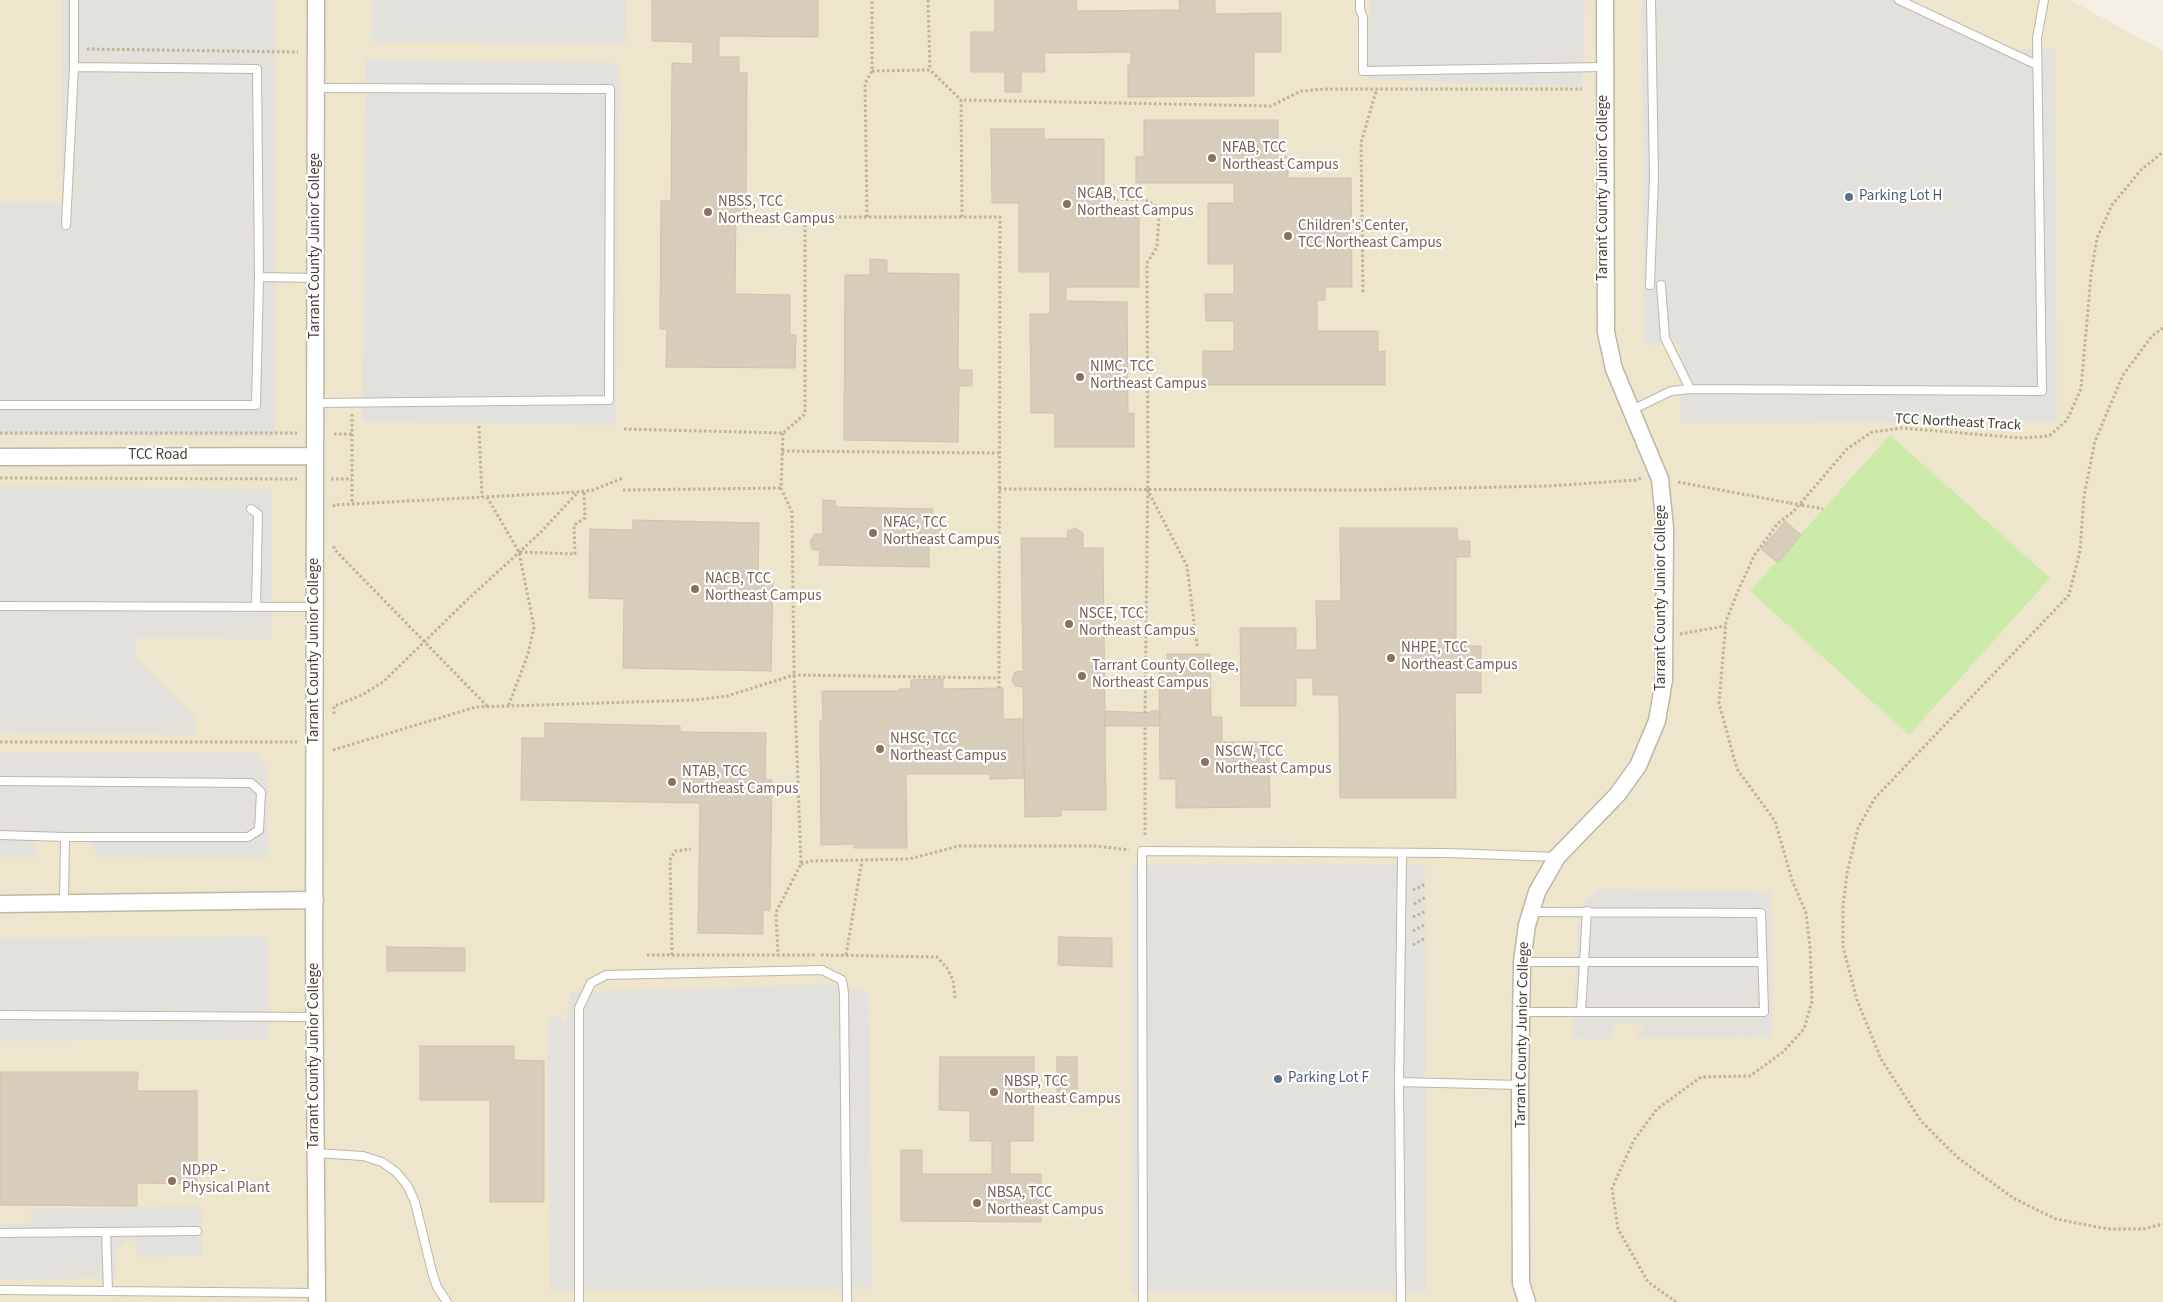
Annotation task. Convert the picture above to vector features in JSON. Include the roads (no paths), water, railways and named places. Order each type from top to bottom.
[{"type":"street","name":"Tarrant County Junior College","points":[[316,0],[314,1017],[317,1297]]},
{"type":"street","name":"Tarrant County Junior College","points":[[1527,1302],[1521,1283],[1520,1085],[1522,962],[1530,912],[1537,892],[1557,857],[1623,788],[1638,766],[1650,742],[1662,700],[1664,528],[1660,479],[1614,369],[1605,322],[1604,67],[1606,0]]},
{"type":"street","name":"TCC Road","points":[[0,457],[315,456]]},
{"type":"street","points":[[0,904],[315,900]]},
{"type":"street","name":"Tarrant County Junior College","points":[[1515,1302],[1521,1283]]},
{"type":"lane","points":[[66,225],[74,67],[74,0]]},
{"type":"lane","points":[[1360,0],[1360,10],[1363,17],[1363,71],[1604,67]]},
{"type":"lane","points":[[1650,285],[1654,177],[1651,0]]},
{"type":"lane","points":[[1900,0],[2037,65]]},
{"type":"lane","points":[[1632,410],[1671,391],[1690,389],[2042,391],[2037,38],[2044,0]]},
{"type":"lane","points":[[0,405],[256,405],[259,277],[257,69],[74,67]]},
{"type":"lane","points":[[316,88],[610,89],[608,400],[316,403]]},
{"type":"lane","points":[[259,277],[316,278]]},
{"type":"lane","points":[[1661,285],[1665,338],[1690,389]]},
{"type":"lane","points":[[251,509],[258,514],[256,607]]},
{"type":"lane","points":[[0,606],[315,607]]},
{"type":"lane","points":[[0,781],[251,783],[261,792],[259,830],[248,837],[0,835]]},
{"type":"lane","points":[[64,903],[65,837]]},
{"type":"lane","points":[[1143,1302],[1142,851],[1448,853],[1557,857]]},
{"type":"lane","points":[[1401,1302],[1399,1082],[1402,854]]},
{"type":"lane","points":[[1581,1012],[1587,911]]},
{"type":"lane","points":[[1521,1012],[1764,1012],[1761,913],[1530,912]]},
{"type":"lane","points":[[1522,962],[1763,962]]},
{"type":"lane","points":[[579,1302],[579,1008],[591,984],[606,975],[822,970],[842,980],[844,993],[847,1302]]},
{"type":"lane","points":[[0,1016],[314,1017]]},
{"type":"lane","points":[[1399,1082],[1520,1085]]},
{"type":"lane","points":[[316,1153],[363,1156],[382,1162],[396,1172],[407,1185],[415,1202],[432,1272],[437,1287],[447,1302]]},
{"type":"lane","points":[[0,1233],[197,1231]]},
{"type":"lane","points":[[106,1232],[108,1291]]},
{"type":"lane","points":[[0,1290],[317,1297]]},
{"type":"place","name":"NFAB, TCC Northeast Campus","points":[[1212,158]]},
{"type":"place","name":"Parking Lot H","points":[[1849,197]]},
{"type":"place","name":"NCAB, TCC Northeast Campus","points":[[1067,204]]},
{"type":"place","name":"NBSS, TCC Northeast Campus","points":[[708,212]]},
{"type":"place","name":"Children's Center, TCC Northeast Campus","points":[[1288,236]]},
{"type":"place","name":"NIMC, TCC Northeast Campus","points":[[1080,377]]},
{"type":"place","name":"NFAC, TCC Northeast Campus","points":[[873,533]]},
{"type":"place","name":"NACB, TCC Northeast Campus","points":[[695,589]]},
{"type":"place","name":"NSCE, TCC Northeast Campus","points":[[1069,624]]},
{"type":"place","name":"NHPE, TCC Northeast Campus","points":[[1391,658]]},
{"type":"place","name":"Tarrant County College, Northeast Campus","points":[[1082,676]]},
{"type":"place","name":"NHSC, TCC Northeast Campus","points":[[880,749]]},
{"type":"place","name":"NSCW, TCC Northeast Campus","points":[[1205,762]]},
{"type":"place","name":"NTAB, TCC Northeast Campus","points":[[672,782]]},
{"type":"place","name":"Parking Lot F","points":[[1278,1079]]},
{"type":"place","name":"NBSP, TCC Northeast Campus","points":[[994,1092]]},
{"type":"place","name":"NDPP - Physical Plant","points":[[172,1181]]},
{"type":"place","name":"NBSA, TCC Northeast Campus","points":[[977,1203]]}]
